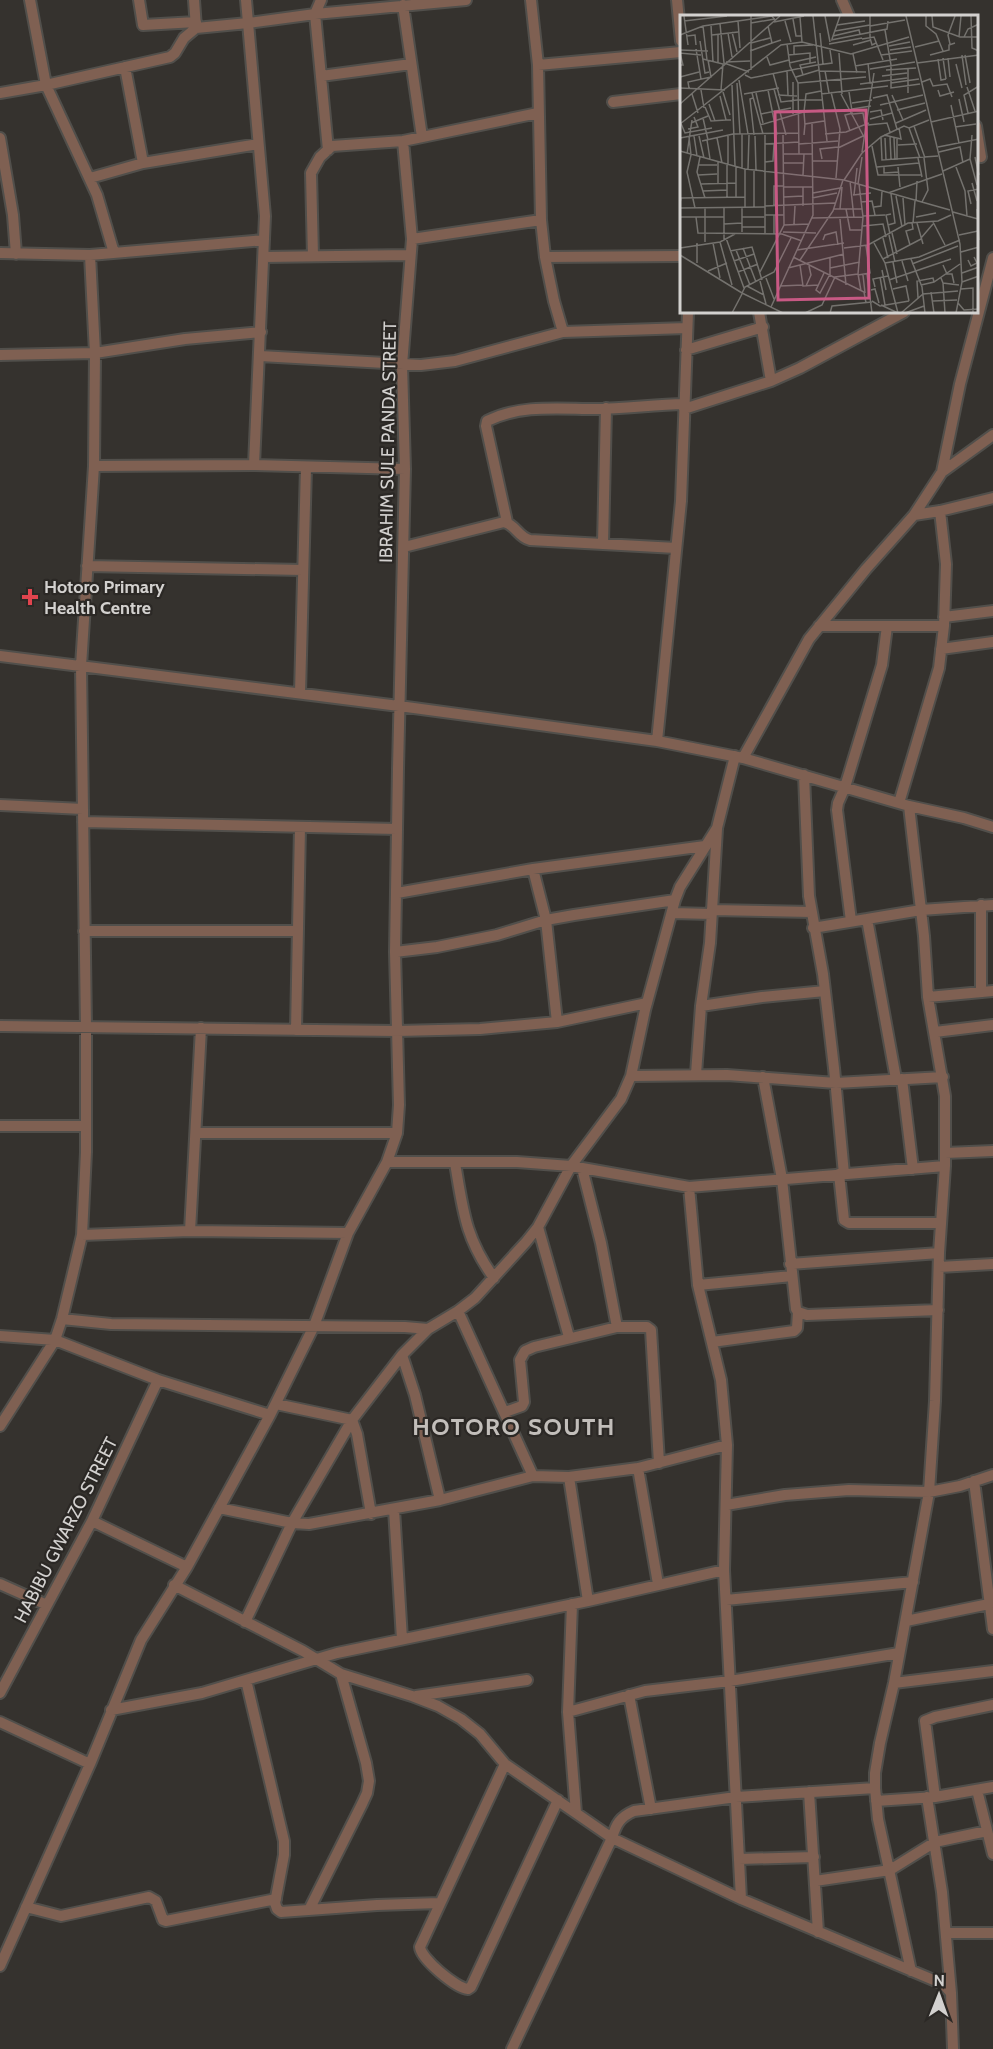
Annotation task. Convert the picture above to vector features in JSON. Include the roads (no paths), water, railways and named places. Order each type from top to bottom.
[{"type":"street","points":[[30,0],[46,85],[90,178],[114,253]]},
{"type":"street","points":[[139,0],[143,25],[248,23],[315,14],[466,0]]},
{"type":"street","points":[[0,93],[170,57],[196,25],[194,0]]},
{"type":"street","points":[[246,0],[265,216],[254,465]]},
{"type":"street","points":[[321,0],[315,14],[328,150]]},
{"type":"street","points":[[531,0],[538,65],[545,256],[562,332]]},
{"type":"street","points":[[677,0],[680,31]]},
{"type":"street","points":[[843,1],[849,15]]},
{"type":"street","points":[[403,5],[422,137]]},
{"type":"street","points":[[538,65],[680,52]]},
{"type":"street","points":[[321,76],[411,64]]},
{"type":"street","points":[[125,68],[143,163]]},
{"type":"street","points":[[613,102],[680,94]]},
{"type":"street","points":[[313,256],[311,173],[320,157],[328,150],[336,146],[404,141],[538,113]]},
{"type":"street","points":[[0,138],[13,215],[16,254]]},
{"type":"street","name":"IBRAHIM SULE PANDA STREET","points":[[0,1966],[90,1764],[141,1640],[187,1566],[276,1404],[314,1326],[348,1233],[387,1162],[398,1133],[395,952],[405,469],[402,365],[412,239],[404,141]]},
{"type":"street","points":[[90,178],[143,163],[258,144]]},
{"type":"street","points":[[979,157],[993,154]]},
{"type":"street","points":[[412,239],[542,220]]},
{"type":"street","points":[[0,254],[90,255],[264,240]]},
{"type":"street","points":[[0,1426],[55,1340],[82,1235],[86,1126],[86,1028],[81,666],[94,466],[95,353],[90,255]]},
{"type":"street","points":[[264,256],[410,255]]},
{"type":"street","points":[[545,256],[680,256]]},
{"type":"street","points":[[978,309],[987,285],[993,258]]},
{"type":"street","points":[[987,285],[993,300]]},
{"type":"street","points":[[657,741],[681,501],[688,314]]},
{"type":"street","points":[[760,314],[771,381]]},
{"type":"street","points":[[676,548],[524,538],[507,522],[486,426],[487,421],[516,411],[536,409],[684,406],[771,381],[800,368],[900,314]]},
{"type":"street","points":[[942,472],[977,314]]},
{"type":"street","points":[[686,350],[763,327]]},
{"type":"street","points":[[260,356],[421,365],[455,361],[562,332],[687,328]]},
{"type":"street","points":[[0,355],[95,353],[185,339],[261,332]]},
{"type":"street","points":[[603,544],[606,408]]},
{"type":"street","points":[[696,1074],[701,1006],[710,943],[717,828],[739,757],[819,626],[914,515],[942,472],[993,435]]},
{"type":"street","points":[[94,466],[254,465],[405,469]]},
{"type":"street","points":[[300,693],[306,466]]},
{"type":"street","points":[[914,515],[940,512],[993,498]]},
{"type":"street","points":[[911,1971],[876,1801],[875,1773],[929,1492],[935,1401],[939,1253],[945,1166],[945,1096],[928,997],[921,910],[904,805],[939,668],[944,621],[946,564],[940,512]]},
{"type":"street","points":[[404,547],[507,522]]},
{"type":"street","points":[[87,566],[303,570]]},
{"type":"street","points":[[819,626],[887,626],[944,621],[993,611]]},
{"type":"street","points":[[851,921],[837,810],[882,665],[887,626]]},
{"type":"street","points":[[941,649],[993,642]]},
{"type":"street","points":[[0,656],[657,741],[739,757],[904,805],[993,827]]},
{"type":"street","points":[[804,775],[809,896],[825,991],[836,1083],[844,1220],[849,1223],[941,1223]]},
{"type":"street","points":[[0,805],[83,809]]},
{"type":"street","points":[[83,822],[397,829]]},
{"type":"street","points":[[296,1030],[300,827]]},
{"type":"street","points":[[245,1622],[292,1523],[352,1420],[402,1355],[428,1329],[458,1311],[483,1290],[538,1227],[621,1099],[632,1076],[647,1003],[675,900],[680,887],[717,828]]},
{"type":"street","points":[[397,893],[533,869],[705,846]]},
{"type":"street","points":[[533,869],[546,920],[556,1022]]},
{"type":"street","points":[[395,952],[437,947],[497,935],[546,920],[675,900]]},
{"type":"street","points":[[981,905],[981,992]]},
{"type":"street","points":[[813,928],[921,910],[993,905]]},
{"type":"street","points":[[672,913],[812,912]]},
{"type":"street","points":[[867,919],[899,1079],[913,1168]]},
{"type":"street","points":[[84,931],[298,931]]},
{"type":"street","points":[[701,1006],[825,991]]},
{"type":"street","points":[[928,997],[993,991]]},
{"type":"street","points":[[0,1026],[397,1031],[480,1029],[556,1022],[647,1003]]},
{"type":"street","points":[[935,1032],[993,1025]]},
{"type":"street","points":[[190,1231],[201,1028]]},
{"type":"street","points":[[632,1076],[696,1074],[836,1083],[943,1077]]},
{"type":"street","points":[[712,1342],[794,1331],[797,1328],[798,1312],[791,1270],[782,1179],[763,1077]]},
{"type":"street","points":[[0,1126],[86,1126]]},
{"type":"street","points":[[196,1133],[398,1133]]},
{"type":"street","points":[[945,1153],[993,1151]]},
{"type":"street","points":[[387,1162],[517,1162],[577,1167],[689,1187],[945,1166]]},
{"type":"street","points":[[455,1163],[465,1224],[479,1257],[494,1278]]},
{"type":"street","points":[[577,1167],[601,1243],[617,1327]]},
{"type":"street","points":[[689,1187],[698,1285],[721,1380],[727,1445],[724,1570],[741,1899]]},
{"type":"street","points":[[538,1227],[569,1337]]},
{"type":"street","points":[[82,1235],[190,1231],[348,1233]]},
{"type":"street","points":[[698,1285],[791,1270],[939,1253]]},
{"type":"street","points":[[939,1267],[993,1264]]},
{"type":"street","points":[[798,1312],[807,1315],[938,1310]]},
{"type":"street","points":[[458,1311],[533,1476]]},
{"type":"street","points":[[62,1319],[111,1324],[428,1329]]},
{"type":"street","points":[[505,1412],[522,1406],[524,1402],[520,1360],[525,1351],[569,1337],[617,1327],[640,1325],[647,1327],[651,1330],[659,1463]]},
{"type":"street","points":[[0,1336],[55,1340],[158,1380],[270,1415]]},
{"type":"street","points":[[402,1355],[415,1395],[440,1500]]},
{"type":"street","name":"HABIBU GWARZO STREET","points":[[0,1693],[93,1521],[158,1380]]},
{"type":"street","points":[[276,1404],[352,1420]]},
{"type":"street","points":[[352,1420],[357,1434],[371,1514]]},
{"type":"street","points":[[219,1508],[292,1523],[309,1524],[440,1500],[533,1476],[570,1477],[638,1468],[727,1445]]},
{"type":"street","points":[[638,1468],[658,1584]]},
{"type":"street","points":[[726,1505],[785,1495],[849,1490],[929,1492],[993,1475]]},
{"type":"street","points":[[570,1477],[588,1601]]},
{"type":"street","points":[[974,1481],[993,1629]]},
{"type":"street","points":[[394,1509],[402,1639]]},
{"type":"street","points":[[93,1521],[187,1566]]},
{"type":"street","points":[[111,1710],[202,1693],[337,1653],[724,1570]]},
{"type":"street","points":[[726,1600],[913,1582]]},
{"type":"street","points":[[0,1584],[47,1605]]},
{"type":"street","points":[[174,1585],[303,1651],[340,1674],[412,1696],[438,1706],[461,1719],[480,1734],[505,1764],[612,1838],[741,1899],[943,1984],[951,1993]]},
{"type":"street","points":[[572,1604],[568,1712],[576,1813]]},
{"type":"street","points":[[906,1621],[989,1604]]},
{"type":"street","points":[[568,1712],[629,1695],[899,1653]]},
{"type":"street","points":[[894,1683],[993,1671]]},
{"type":"street","points":[[309,1910],[367,1793],[369,1781],[366,1763],[340,1674]]},
{"type":"street","points":[[246,1680],[284,1841],[284,1855],[276,1899],[277,1909],[281,1912],[440,1903]]},
{"type":"street","points":[[412,1696],[527,1680]]},
{"type":"street","points":[[629,1695],[651,1809]]},
{"type":"street","points":[[952,2049],[947,1933],[935,1842],[925,1721],[993,1705]]},
{"type":"street","points":[[0,1722],[90,1764]]},
{"type":"street","points":[[505,1764],[420,1951],[424,1958],[460,1988],[471,1987],[558,1800]]},
{"type":"street","points":[[876,1801],[931,1797],[993,1787]]},
{"type":"street","points":[[512,2049],[617,1823],[623,1816],[634,1811],[736,1797],[875,1788]]},
{"type":"street","points":[[977,1790],[993,1854]]},
{"type":"street","points":[[809,1792],[818,1932]]},
{"type":"street","points":[[815,1881],[890,1870],[935,1842],[987,1831]]},
{"type":"street","points":[[739,1859],[814,1857]]},
{"type":"street","points":[[26,1907],[61,1916],[149,1897],[156,1900],[163,1920],[166,1921],[276,1899]]},
{"type":"street","points":[[947,1933],[993,1933]]},
{"type":"place","name":"Hotoro Primary Health Centre","points":[[30,597]]},
{"type":"district","name":"HOTORO SOUTH","points":[[514,1427]]}]
